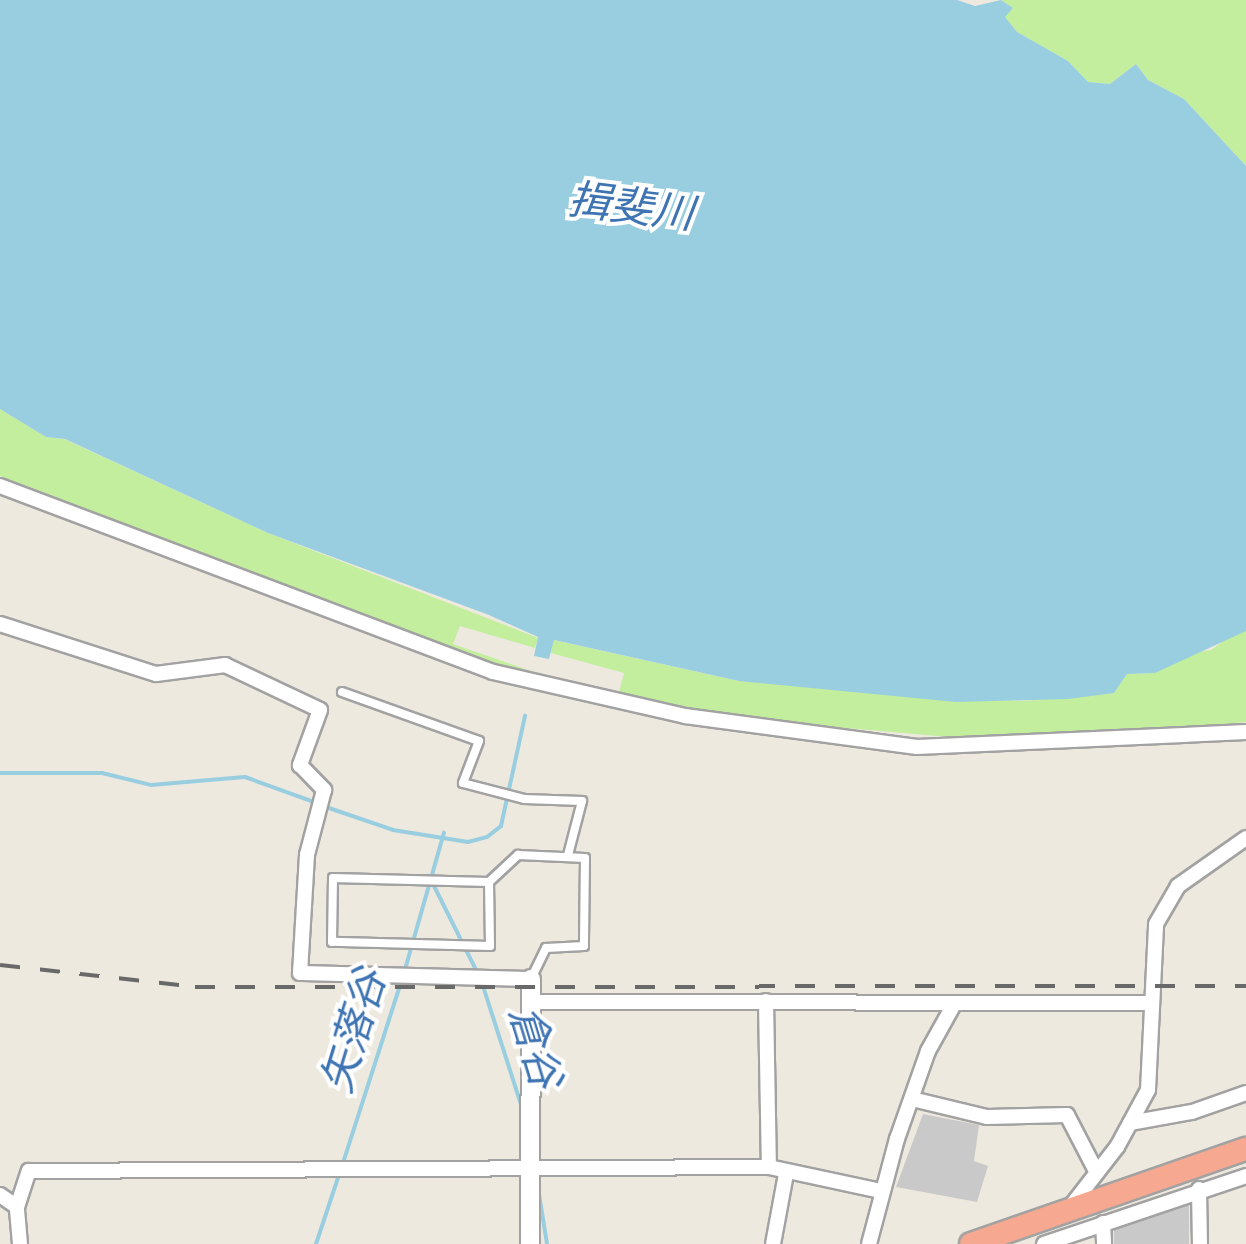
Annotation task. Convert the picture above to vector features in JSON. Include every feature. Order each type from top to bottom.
[{"type":"highway","points":[[972,1244],[1246,1149]]},
{"type":"street","points":[[0,486],[493,672],[684,716],[917,746],[1246,732]]},
{"type":"street","points":[[0,624],[156,674],[225,665],[320,710],[300,764],[324,790],[307,855],[300,973],[531,979],[530,1244]]},
{"type":"street","points":[[1067,1210],[1148,1090],[1151,952],[1167,902],[1201,866],[1246,838]]},
{"type":"street","points":[[766,1000],[769,1167]]},
{"type":"street","points":[[532,1002],[1151,1002]]},
{"type":"street","points":[[869,1244],[912,1099],[954,1004]]},
{"type":"street","points":[[1130,1122],[1192,1112],[1246,1093]]},
{"type":"street","points":[[912,1099],[987,1117],[1066,1116],[1096,1171]]},
{"type":"street","points":[[20,1244],[17,1208],[29,1171],[769,1167],[786,1174],[882,1191]]},
{"type":"street","points":[[773,1244],[786,1174]]},
{"type":"street","points":[[1044,1244],[1246,1176]]},
{"type":"street","points":[[1200,1189],[1200,1244]]},
{"type":"street","points":[[0,1195],[17,1208]]},
{"type":"street","points":[[1104,1223],[1104,1244]]},
{"type":"lane","points":[[342,692],[478,740],[462,783],[524,799],[582,801],[568,855]]},
{"type":"lane","points":[[489,882],[490,946],[332,942],[333,878],[489,882],[518,854],[586,858],[584,946],[546,948],[531,979]]},
{"type":"shaded area","points":[[923,1114],[979,1125],[974,1161],[988,1166],[977,1202],[896,1187]]},
{"type":"shaded area","points":[[1189,1203],[1189,1244],[1114,1244],[1114,1228]]},
{"type":"green space","points":[[1001,0],[1246,0],[1246,166],[1184,99],[1148,80],[1136,64],[1110,84],[1088,82],[1068,61],[1017,32],[1004,17],[1013,8]]},
{"type":"green space","points":[[0,409],[46,437],[64,439],[268,533],[538,638],[535,648],[460,626],[453,644],[531,671],[529,677],[0,476]]},
{"type":"green space","points":[[1239,630],[1246,631],[1246,722],[1104,734],[960,738],[756,720],[561,685],[562,679],[619,692],[624,673],[551,653],[553,640],[739,681],[1023,701],[1114,693],[1127,674],[1155,673],[1191,653],[1211,650]]},
{"type":"water","name":"揖斐川","points":[[0,0],[957,0],[975,6],[1001,0],[1013,8],[1005,17],[1017,32],[1068,61],[1088,82],[1110,84],[1136,64],[1148,80],[1184,99],[1246,166],[1246,631],[1155,673],[1127,674],[1114,693],[1068,699],[956,702],[739,681],[554,640],[549,659],[534,656],[538,637],[489,615],[268,533],[65,439],[46,437],[0,409]]},
{"type":"waterway","points":[[323,806],[393,830],[468,842],[487,837],[501,826],[525,716]]},
{"type":"waterway","points":[[0,773],[102,773],[151,785],[245,777],[314,802]]},
{"type":"waterway","name":"矢落谷","points":[[404,973],[444,833]]},
{"type":"waterway","name":"倉谷","points":[[433,884],[478,974]]},
{"type":"waterway","name":"矢落谷","points":[[343,1163],[401,982]]},
{"type":"waterway","name":"倉谷","points":[[482,983],[523,1111]]},
{"type":"waterway","name":"矢落谷","points":[[316,1244],[340,1172]]},
{"type":"waterway","name":"倉谷","points":[[539,1194],[547,1244]]},
{"type":"railway","points":[[0,965],[195,987],[1246,986]]}]
